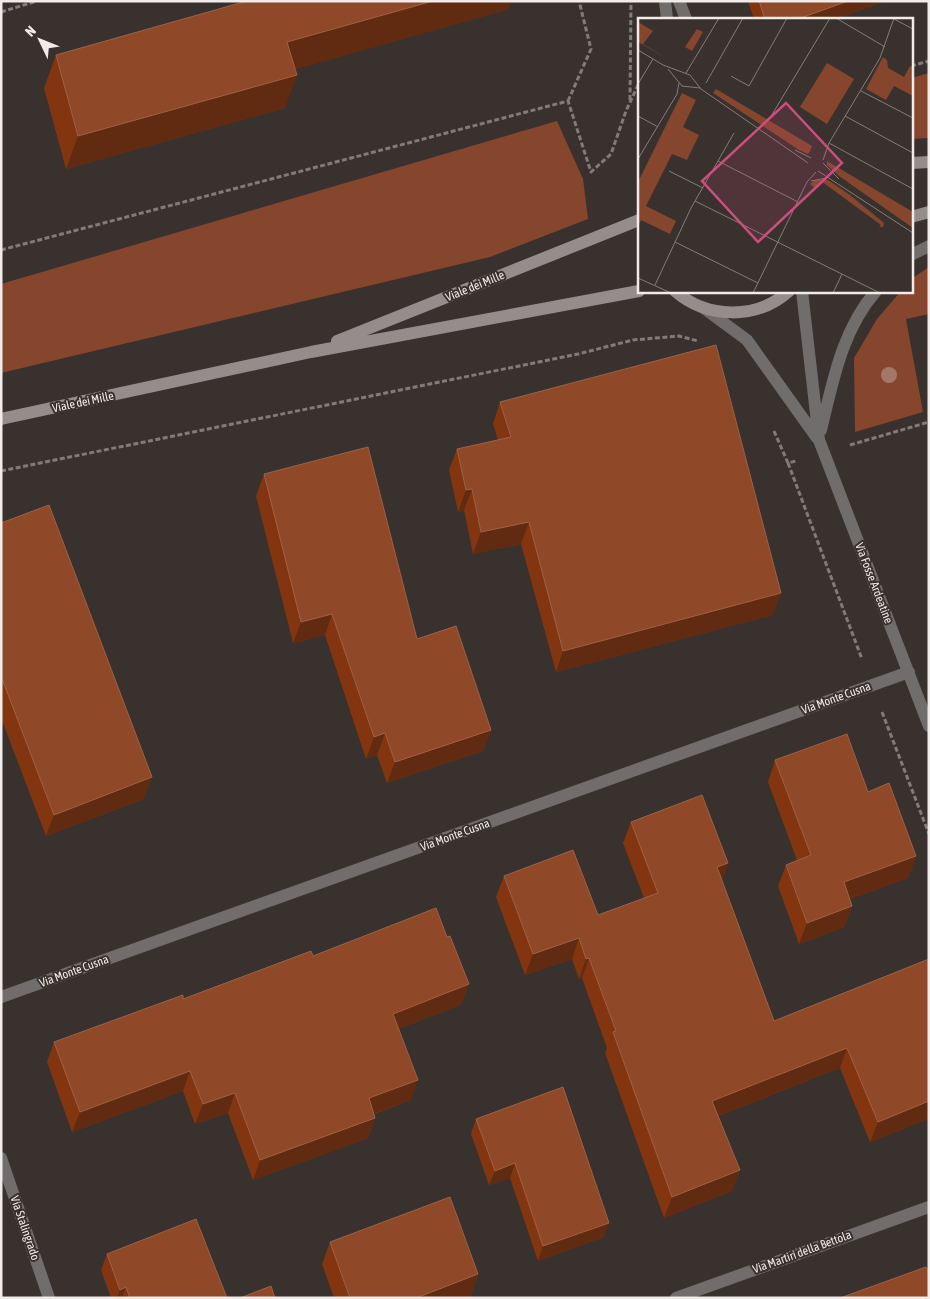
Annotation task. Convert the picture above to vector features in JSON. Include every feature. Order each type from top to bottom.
[{"type":"main road","points":[[912,163],[929,162]]},
{"type":"main road","points":[[912,217],[929,212]]},
{"type":"main road","name":"Viale dei Mille","points":[[311,352],[638,220]]},
{"type":"main road","name":"Viale dei Mille","points":[[1,419],[311,352],[638,291]]},
{"type":"main road","points":[[676,292],[685,300],[705,309],[732,313],[758,310],[782,298],[788,292]]},
{"type":"street","points":[[666,1],[667,18]]},
{"type":"street","points":[[679,1],[686,18]]},
{"type":"street","points":[[912,255],[929,246]]},
{"type":"street","name":"Via Fosse Ardeatine","points":[[802,292],[819,440],[929,726]]},
{"type":"street","points":[[819,440],[839,361],[851,327],[863,306],[875,292]]},
{"type":"street","name":"Via Fosse Ardeatine","points":[[705,309],[747,340],[819,440]]},
{"type":"street","name":"Via Monte Cusna","points":[[1,998],[909,672]]},
{"type":"street","name":"Via Stalingrado","points":[[1,1158],[49,1298]]},
{"type":"street","name":"Via Martiri della Bettola","points":[[676,1298],[929,1207]]},
{"type":"path","points":[[1,12],[37,1]]},
{"type":"path","points":[[579,1],[590,49],[568,101],[591,172],[611,154],[638,85]]},
{"type":"path","points":[[630,1],[630,103]]},
{"type":"path","points":[[912,66],[929,61]]},
{"type":"path","points":[[1,250],[568,101]]},
{"type":"path","points":[[1,471],[578,354],[633,340],[679,336],[702,342]]},
{"type":"path","points":[[788,463],[929,422]]},
{"type":"path","points":[[772,424],[929,834]]},
{"type":"shaded area","points":[[929,73],[929,138],[912,139],[912,78]]},
{"type":"shaded area","points":[[557,121],[583,179],[588,219],[490,257],[1,373],[1,284]]},
{"type":"shaded area","points":[[929,267],[929,314],[906,319],[923,412],[855,432],[854,358],[877,319],[900,292],[912,292],[912,278]]},
{"type":"building","points":[[247,1],[433,1],[287,42],[297,75],[78,136],[56,55]]},
{"type":"building","points":[[759,1],[848,1],[801,18],[765,18]]},
{"type":"building","points":[[716,345],[781,593],[563,651],[529,522],[481,532],[472,489],[466,490],[457,449],[511,437],[500,402]]},
{"type":"building","points":[[368,447],[417,639],[456,626],[491,730],[395,762],[385,733],[374,737],[332,614],[301,622],[264,474]]},
{"type":"building","points":[[49,505],[152,777],[54,815],[1,676],[1,523]]},
{"type":"building","points":[[847,734],[868,792],[889,783],[916,856],[844,882],[852,906],[807,923],[786,865],[811,855],[775,760]]},
{"type":"building","points":[[702,795],[728,863],[717,867],[774,1021],[929,959],[929,1101],[878,1122],[847,1048],[712,1101],[740,1170],[672,1197],[613,1032],[616,1031],[589,958],[586,959],[579,938],[533,954],[504,876],[573,850],[598,915],[658,893],[631,822]]},
{"type":"building","points":[[436,908],[447,937],[450,936],[469,984],[393,1014],[418,1080],[369,1098],[375,1118],[260,1160],[235,1093],[203,1104],[190,1071],[80,1112],[54,1042],[183,995],[183,999],[311,951],[313,956]]},
{"type":"building","points":[[563,1087],[609,1223],[543,1246],[515,1163],[495,1171],[476,1119]]},
{"type":"building","points":[[450,1197],[478,1274],[416,1298],[350,1298],[330,1242]]},
{"type":"building","points":[[196,1219],[227,1298],[130,1298],[126,1287],[120,1290],[107,1254]]},
{"type":"building","points":[[926,1267],[929,1274],[929,1298],[840,1298]]},
{"type":"building","points":[[271,1286],[275,1298],[240,1298]]}]
